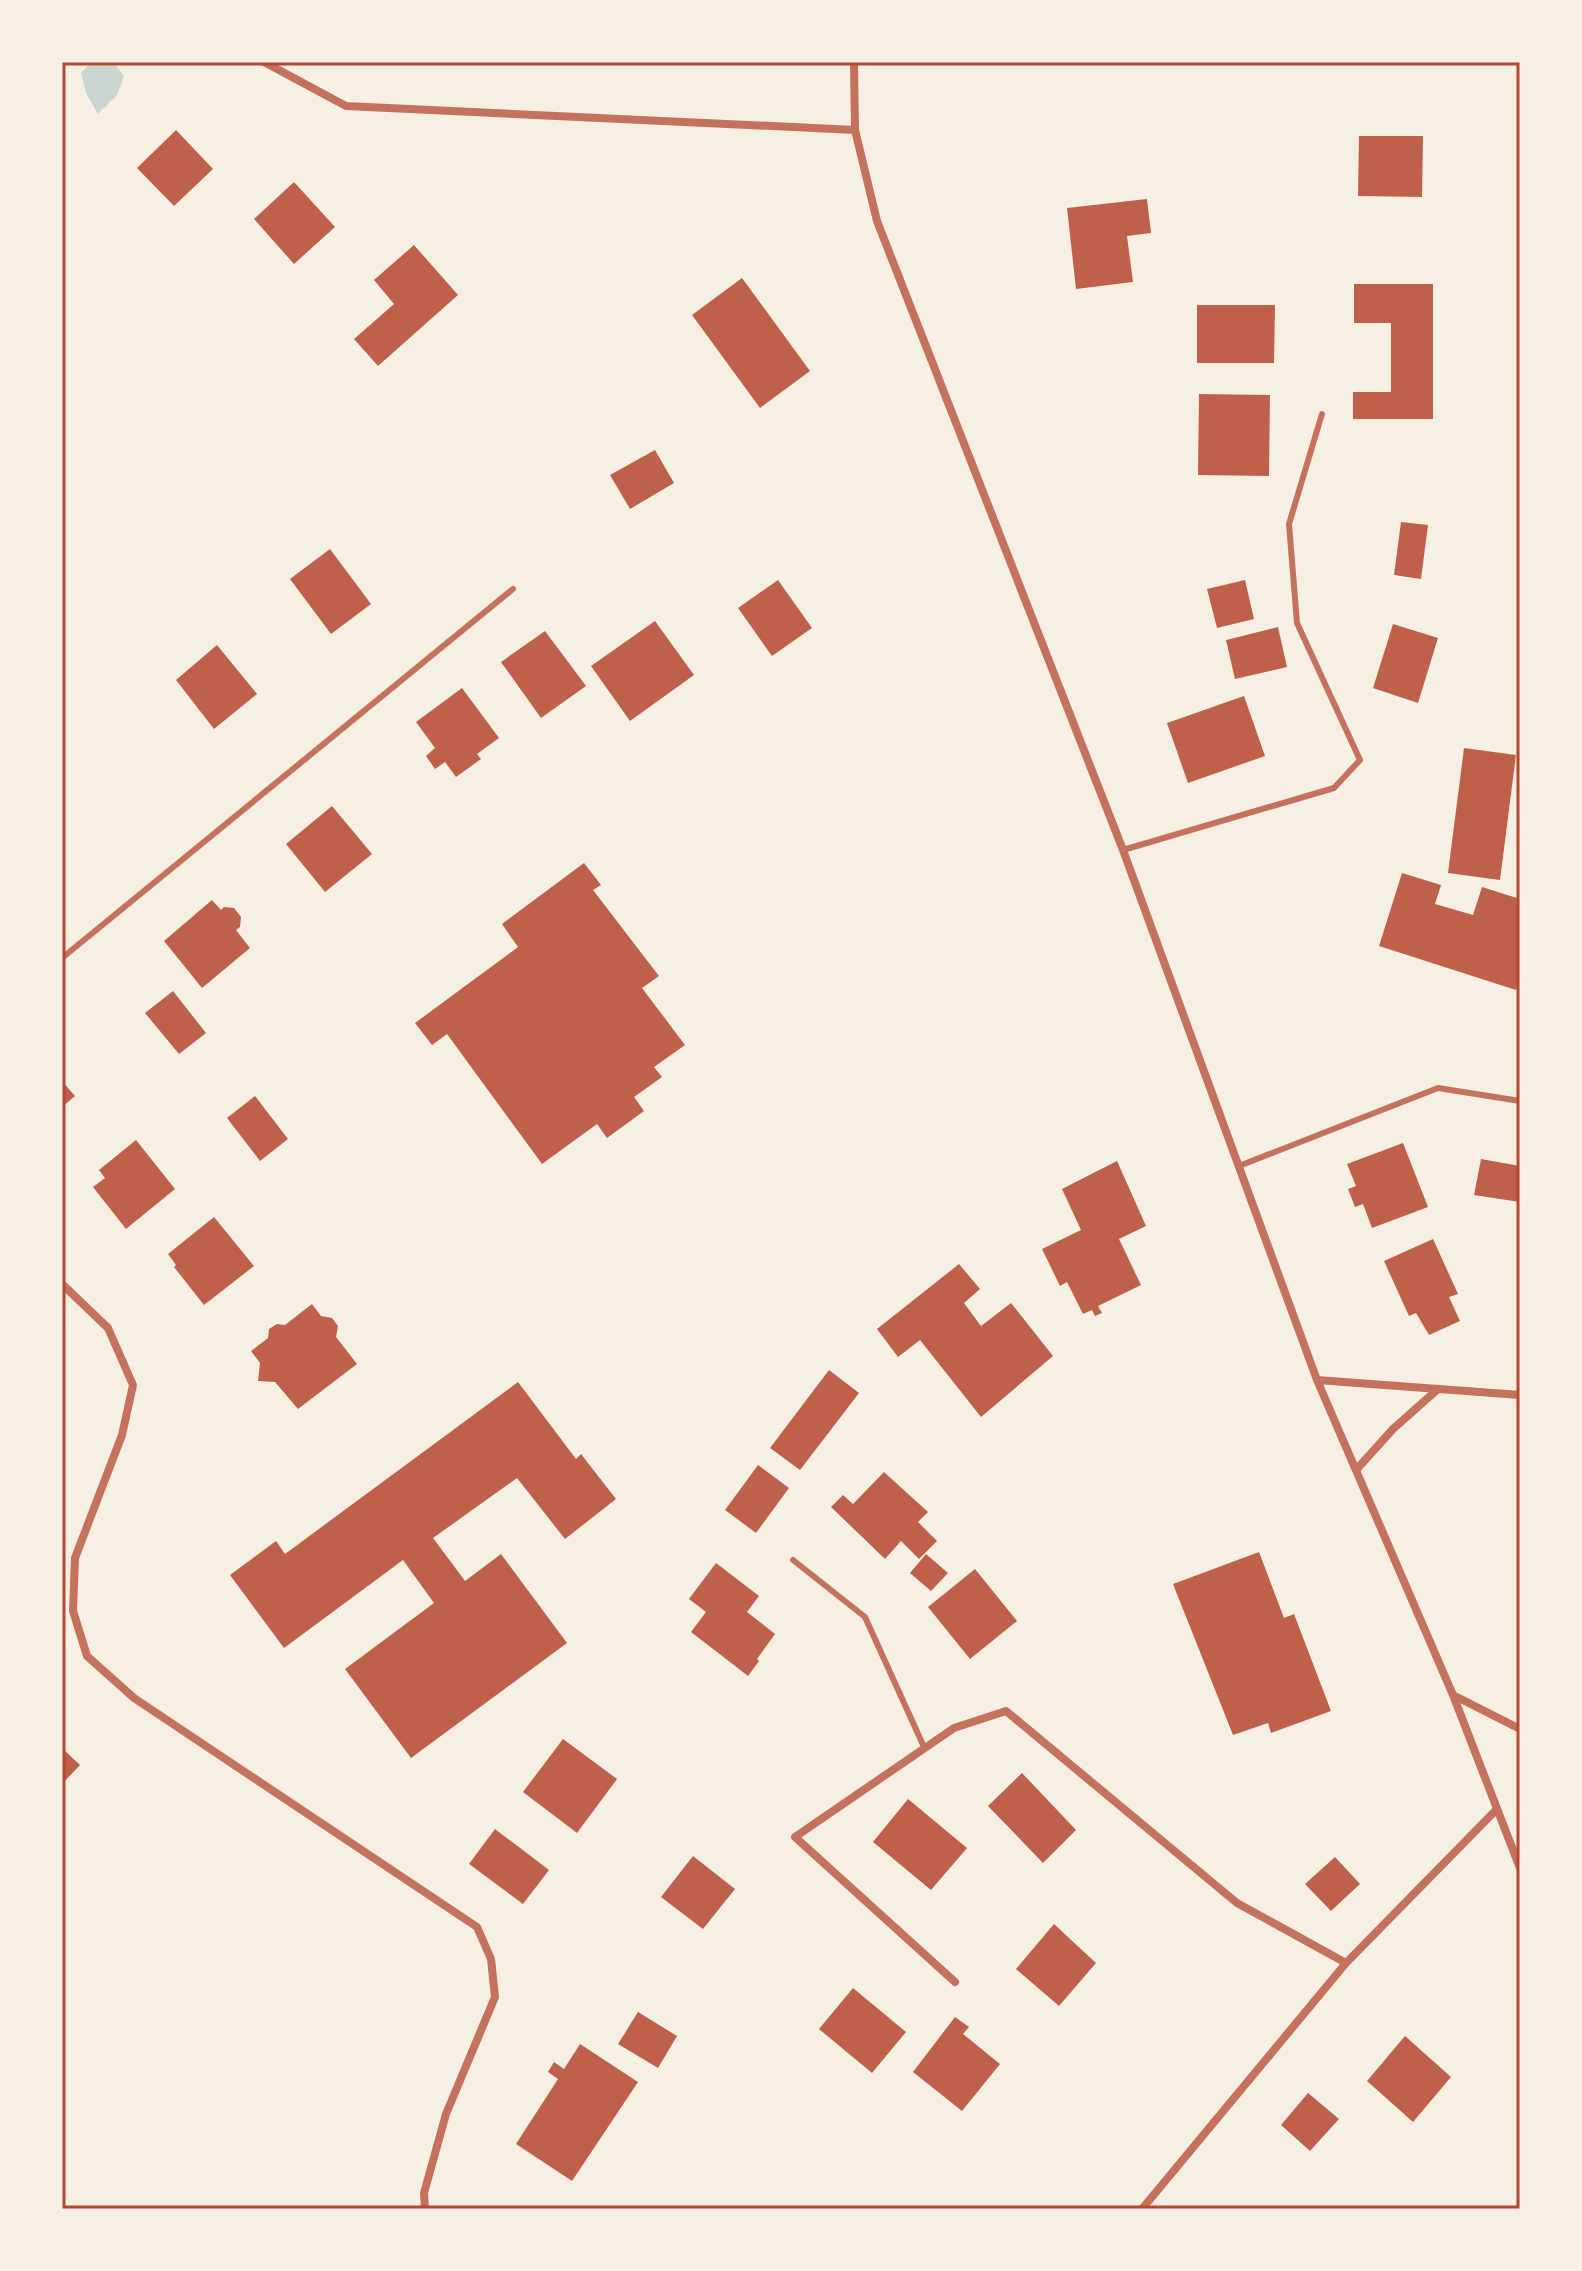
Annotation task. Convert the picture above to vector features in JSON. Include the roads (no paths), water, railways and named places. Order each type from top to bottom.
[{"type":"street","points":[[264,62],[346,106],[855,130]]},
{"type":"street","points":[[854,62],[855,130],[877,221],[1123,850],[1317,1380],[1453,1695],[1520,1868]]},
{"type":"street","points":[[62,1284],[108,1328],[133,1385],[122,1435],[75,1558],[73,1611],[87,1656],[134,1698],[477,1927],[491,1959],[495,1997],[446,2114],[424,2193],[425,2209]]},
{"type":"street","points":[[1317,1380],[1520,1395]]},
{"type":"street","points":[[1356,1470],[1393,1429],[1438,1389]]},
{"type":"street","points":[[1453,1695],[1520,1729]]},
{"type":"street","points":[[955,1982],[795,1837],[954,1728],[1006,1711],[1237,1903],[1346,1963]]},
{"type":"street","points":[[1142,2209],[1346,1963],[1497,1809]]},
{"type":"lane","points":[[1123,850],[1334,788],[1360,760],[1297,623],[1289,524],[1322,414]]},
{"type":"lane","points":[[62,958],[513,589]]},
{"type":"lane","points":[[1239,1166],[1438,1088],[1520,1101]]},
{"type":"lane","points":[[793,1560],[865,1617],[924,1747]]}]
